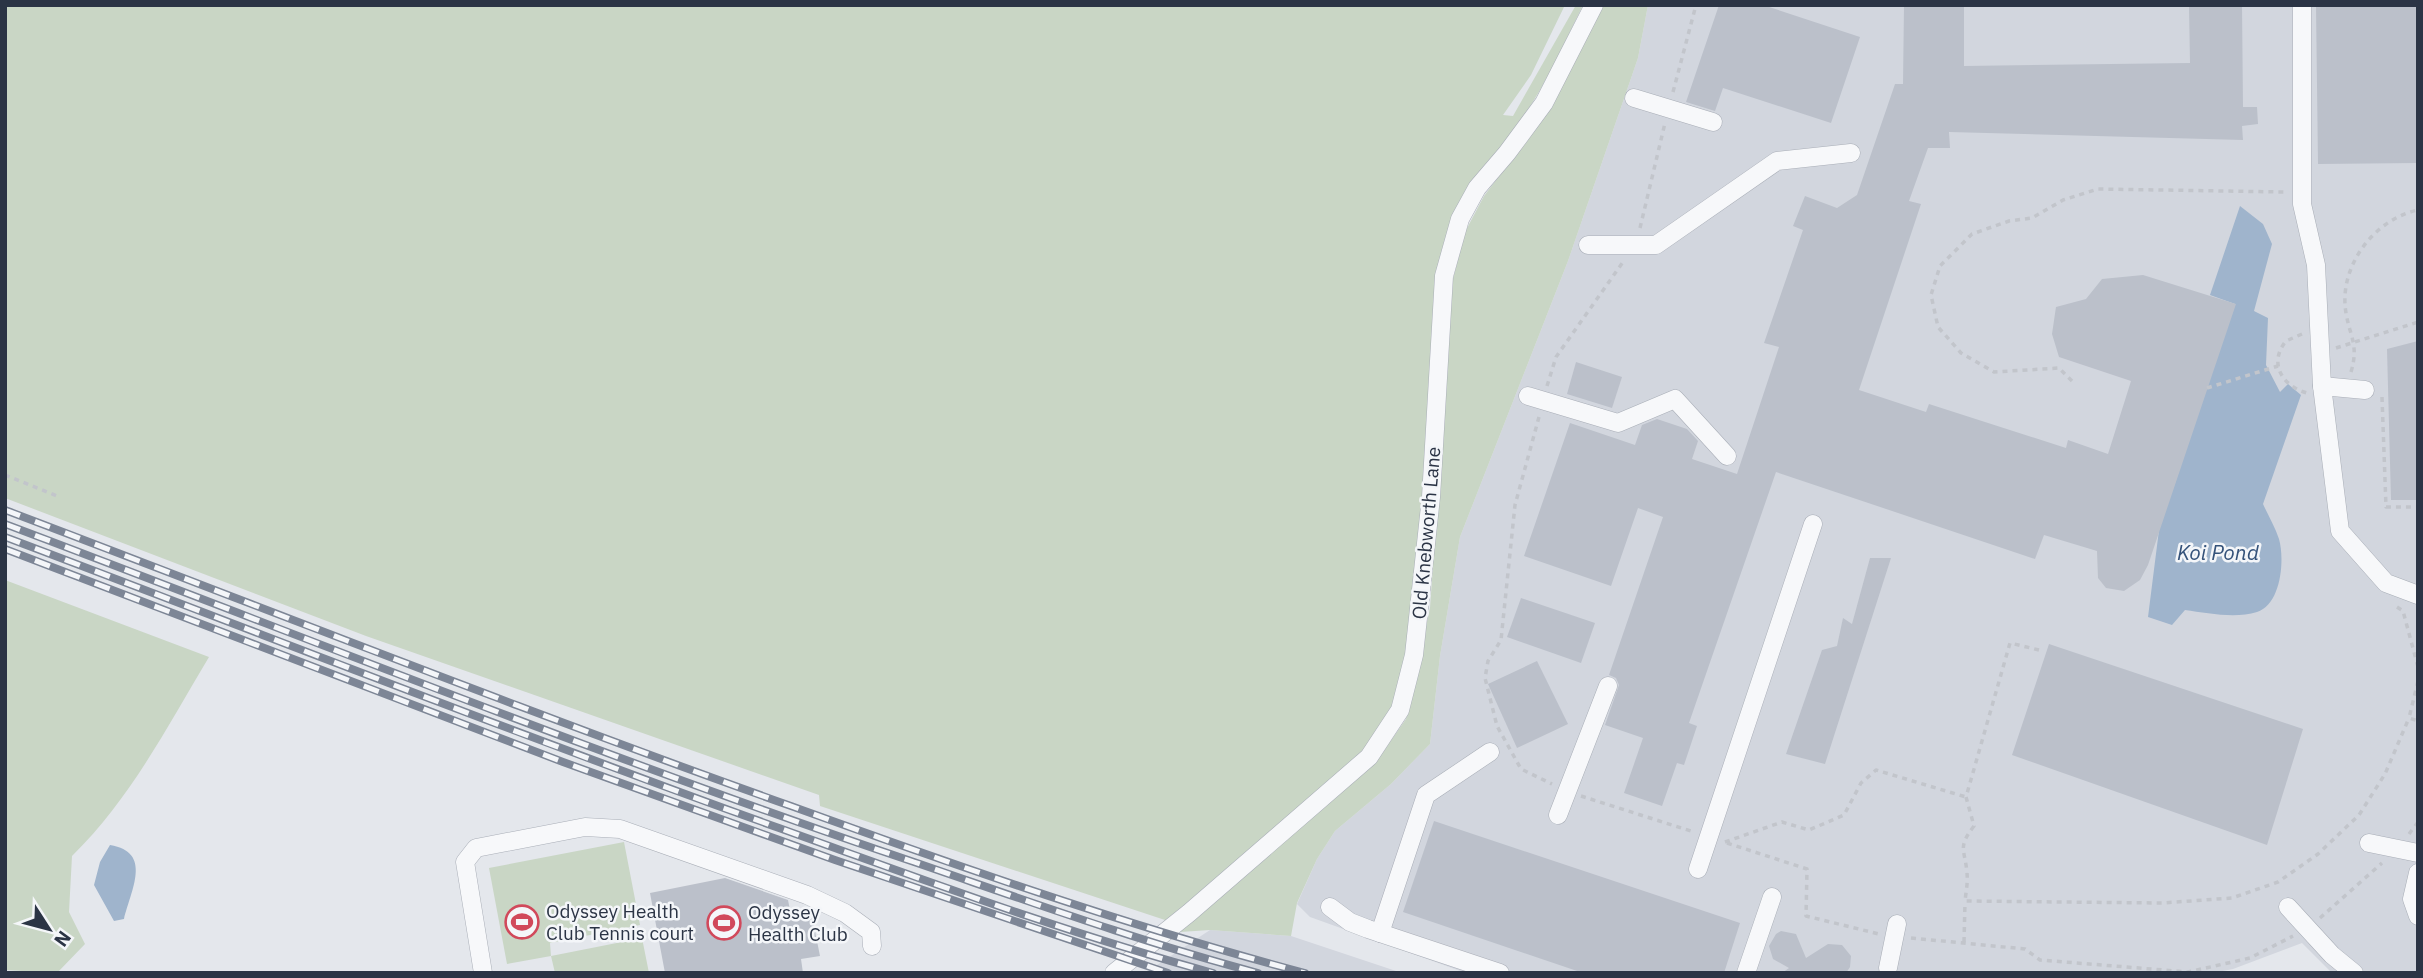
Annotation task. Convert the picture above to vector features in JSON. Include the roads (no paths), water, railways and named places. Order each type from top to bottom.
[{"type":"street","name":"Old Knebworth Lane","points":[[1114,973],[1189,913],[1370,757],[1400,710],[1414,655],[1431,497],[1444,276],[1460,219],[1477,188],[1544,103],[1574,49],[1594,5]]},
{"type":"street","points":[[2302,5],[2302,192],[2320,303],[2322,386],[2340,531],[2386,583],[2418,595]]},
{"type":"street","points":[[1634,98],[1713,122]]},
{"type":"street","points":[[1588,245],[1656,245],[1777,162],[1851,153]]},
{"type":"street","points":[[2322,386],[2370,385]]},
{"type":"street","points":[[1536,398],[1618,423],[1675,399],[1727,456]]},
{"type":"street","points":[[1698,869],[1813,524]]},
{"type":"street","points":[[1558,815],[1608,686]]},
{"type":"street","points":[[1380,933],[1426,795],[1490,752]]},
{"type":"street","points":[[483,973],[465,862],[476,848],[585,827],[620,829],[807,895],[845,913],[871,932],[872,946]]},
{"type":"street","points":[[2369,843],[2418,853]]},
{"type":"street","points":[[2418,873],[2412,899],[2418,916]]},
{"type":"street","points":[[1746,973],[1772,897]]},
{"type":"street","points":[[1330,907],[1350,922],[1500,973]]},
{"type":"street","points":[[2288,907],[2332,955],[2354,973]]},
{"type":"street","points":[[1888,968],[1896,931]]},
{"type":"water","name":"Koi Pond","points":[[2240,206],[2263,224],[2272,244],[2254,311],[2268,318],[2266,365],[2280,392],[2288,384],[2301,395],[2263,504],[2279,539],[2281,569],[2276,591],[2265,608],[2248,614],[2230,615],[2185,610],[2172,625],[2148,617],[2159,530],[2235,304],[2210,295]]},
{"type":"water","points":[[110,845],[131,855],[136,874],[124,919],[114,921],[94,885],[100,862]]},
{"type":"railway","points":[[5,510],[495,697],[854,829],[1110,916],[1305,973]]},
{"type":"railway","points":[[5,524],[685,782],[1085,920],[1258,973]]},
{"type":"railway","points":[[5,537],[682,793],[1049,923],[1213,973]]},
{"type":"railway","points":[[5,549],[563,762],[835,860],[1168,973]]},
{"type":"place","name":"Odyssey Health Club Tennis court","points":[[522,922]]},
{"type":"place","name":"Odyssey Health Club","points":[[724,923]]}]
